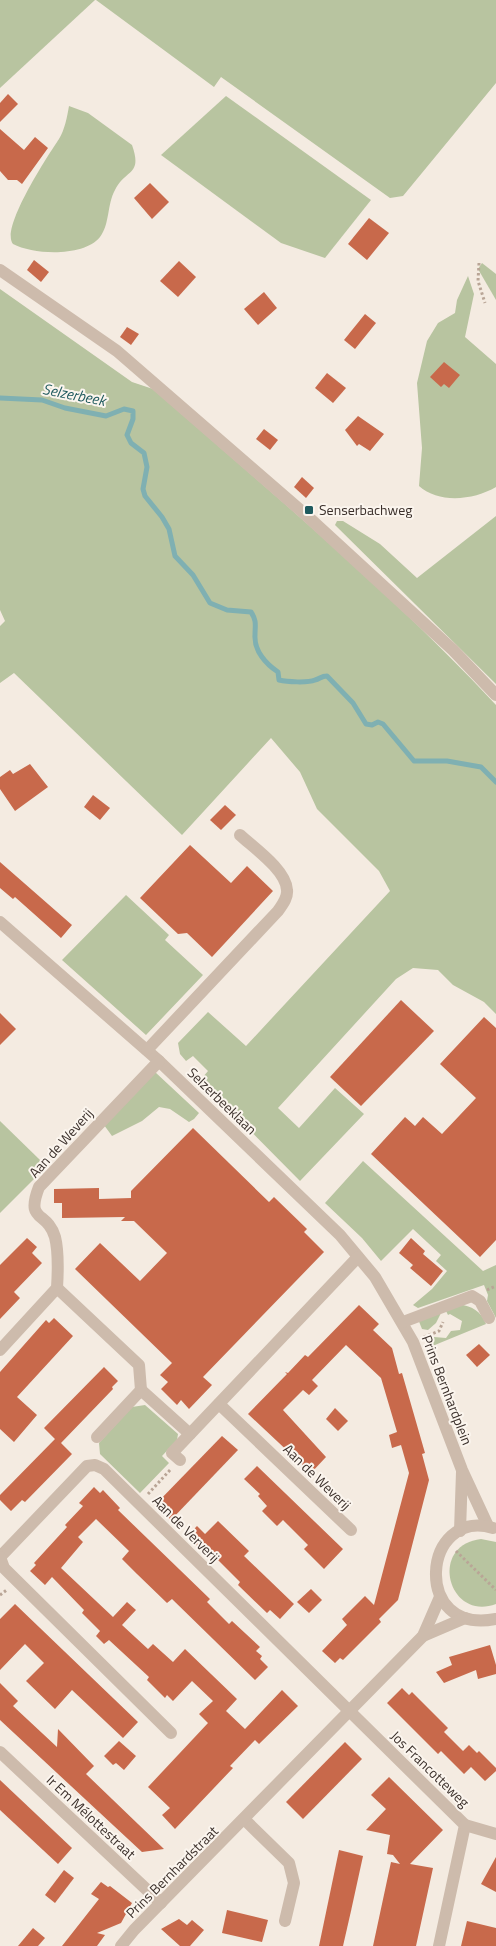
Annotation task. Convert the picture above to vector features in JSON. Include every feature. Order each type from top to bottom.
[{"type":"street","points":[[0,270],[132,364],[306,515],[452,650],[496,694]]},
{"type":"street","points":[[147,1050],[278,911],[284,902],[287,891],[284,878],[240,835]]},
{"type":"street","name":"Selzerbeeklaan","points":[[0,922],[147,1050],[340,1235],[375,1277],[403,1322]]},
{"type":"street","name":"Aan de Weverij","points":[[58,1288],[55,1237],[49,1224],[36,1214],[33,1203],[39,1187],[158,1061]]},
{"type":"street","points":[[180,1460],[172,1453],[358,1257]]},
{"type":"street","points":[[3,1343],[58,1288],[139,1365],[141,1390],[190,1434]]},
{"type":"street","points":[[403,1322],[491,1288]]},
{"type":"street","points":[[472,1296],[480,1300],[489,1318]]},
{"type":"street","name":"Prins Bernhardplein","points":[[403,1322],[413,1342],[462,1470],[492,1527]]},
{"type":"street","points":[[97,1437],[141,1390]]},
{"type":"street","name":"Aan de Weverij","points":[[219,1404],[351,1530]]},
{"type":"street","name":"Aan de Ververij","points":[[171,1733],[4,1568],[0,1556],[87,1466],[95,1465],[104,1469],[349,1712]]},
{"type":"street","name":"Prins Bernhardplein","points":[[460,1531],[462,1470]]},
{"type":"street","points":[[492,1527],[474,1527],[460,1531],[446,1542],[440,1552],[435,1569],[436,1586],[440,1597],[451,1610],[465,1618],[483,1622],[496,1619]]},
{"type":"street","points":[[349,1712],[423,1636],[440,1597]]},
{"type":"street","points":[[423,1636],[465,1618]]},
{"type":"street","name":"Prins Bernhardstraat","points":[[126,1944],[161,1903],[245,1820],[349,1712]]},
{"type":"street","name":"Jos Francotteweg","points":[[349,1712],[465,1825],[439,1946]]},
{"type":"street","name":"Ir Em Mélottestraat","points":[[0,1752],[161,1903]]},
{"type":"street","points":[[245,1820],[289,1863],[294,1883],[285,1921]]},
{"type":"street","points":[[465,1825],[496,1834]]},
{"type":"path","points":[[479,263],[478,281],[485,303]]},
{"type":"path","points":[[413,1342],[439,1331],[443,1324],[441,1307]]},
{"type":"path","points":[[140,1504],[180,1460]]},
{"type":"path","points":[[446,1542],[496,1590]]},
{"type":"green space","points":[[0,0],[95,0],[0,88]]},
{"type":"green space","points":[[96,0],[496,0],[496,83],[403,196],[390,198],[221,77],[214,87]]},
{"type":"green space","points":[[226,96],[371,200],[325,258],[281,243],[161,155]]},
{"type":"green space","points":[[69,106],[88,113],[132,145],[135,155],[134,167],[115,190],[103,232],[93,243],[83,248],[58,252],[22,248],[13,244],[11,236],[13,224],[36,176],[61,135],[66,123]]},
{"type":"green space","points":[[482,263],[496,274],[496,300],[478,269]]},
{"type":"green space","points":[[468,276],[474,294],[465,337],[496,364],[496,487],[478,495],[446,498],[427,492],[419,486],[422,448],[417,383],[427,341],[438,323],[455,313],[457,300]]},
{"type":"green space","points":[[0,289],[132,382],[153,389],[371,582],[456,663],[496,705],[496,1014],[484,1002],[453,985],[438,970],[413,968],[396,979],[278,1108],[299,1128],[335,1088],[364,1114],[300,1181],[203,1083],[202,1078],[208,1071],[193,1056],[186,1061],[180,1054],[178,1043],[208,1012],[246,1046],[390,891],[379,871],[317,809],[300,772],[271,738],[182,835],[14,673],[0,683],[0,626],[5,621],[0,610]]},
{"type":"green space","points":[[496,516],[496,684],[335,525],[337,521],[343,521],[380,544],[417,578]]},
{"type":"green space","points":[[126,895],[169,935],[165,940],[203,975],[146,1035],[62,960]]},
{"type":"green space","points":[[155,1072],[199,1113],[189,1122],[170,1109],[159,1107],[142,1121],[112,1136],[104,1125]]},
{"type":"green space","points":[[0,1121],[40,1160],[45,1168],[0,1213]]},
{"type":"green space","points":[[363,1161],[483,1271],[496,1265],[496,1318],[487,1301],[488,1295],[484,1285],[418,1308],[413,1305],[432,1289],[447,1271],[436,1261],[441,1255],[413,1229],[381,1261],[362,1238],[325,1203]]},
{"type":"green space","points":[[458,1304],[475,1310],[486,1324],[430,1347],[429,1343],[434,1337],[446,1338],[451,1331],[460,1330],[462,1321],[450,1314],[448,1315],[446,1311]]},
{"type":"green space","points":[[441,1313],[436,1323],[428,1330],[422,1329],[418,1319]]},
{"type":"green space","points":[[145,1405],[178,1434],[177,1440],[162,1456],[169,1463],[140,1493],[100,1454],[99,1443],[132,1407]]},
{"type":"green space","points":[[481,1539],[496,1542],[496,1604],[479,1607],[466,1602],[456,1593],[451,1580],[450,1567],[454,1554],[464,1544]]},
{"type":"building","points":[[8,94],[18,104],[0,122],[0,103]]},
{"type":"building","points":[[0,129],[24,150],[35,137],[48,148],[22,184],[17,180],[8,180],[0,171]]},
{"type":"building","points":[[150,183],[169,202],[152,219],[134,198]]},
{"type":"building","points":[[369,218],[389,233],[367,260],[348,244]]},
{"type":"building","points":[[34,260],[49,272],[41,282],[27,270]]},
{"type":"building","points":[[179,261],[196,277],[178,297],[160,281]]},
{"type":"building","points":[[264,292],[277,308],[258,325],[244,309]]},
{"type":"building","points":[[365,314],[376,323],[355,349],[344,340]]},
{"type":"building","points":[[127,327],[139,334],[131,345],[120,337]]},
{"type":"building","points":[[444,362],[460,375],[449,388],[444,384],[441,387],[430,377]]},
{"type":"building","points":[[327,373],[346,388],[333,403],[315,388]]},
{"type":"building","points":[[358,416],[384,434],[370,451],[359,444],[357,446],[345,430]]},
{"type":"building","points":[[264,429],[278,440],[270,450],[256,439]]},
{"type":"building","points":[[302,477],[314,488],[306,498],[294,487]]},
{"type":"building","points":[[30,764],[48,787],[15,811],[0,789],[0,777],[10,770],[13,774]]},
{"type":"building","points":[[93,795],[110,808],[100,820],[84,807]]},
{"type":"building","points":[[225,805],[236,815],[221,830],[210,820]]},
{"type":"building","points":[[190,845],[231,883],[247,866],[273,891],[212,957],[187,933],[178,934],[140,898]]},
{"type":"building","points":[[0,862],[72,925],[61,938],[15,897],[13,899],[0,888]]},
{"type":"building","points":[[401,1000],[434,1031],[361,1106],[330,1077]]},
{"type":"building","points":[[0,1013],[16,1029],[0,1045]]},
{"type":"building","points":[[484,1017],[496,1028],[496,1240],[480,1257],[371,1154],[405,1117],[415,1126],[423,1117],[442,1134],[476,1098],[440,1064]]},
{"type":"building","points":[[193,1128],[269,1202],[274,1197],[307,1229],[304,1232],[324,1252],[203,1377],[212,1385],[189,1409],[181,1400],[177,1405],[161,1389],[168,1382],[160,1375],[172,1363],[75,1269],[100,1243],[140,1281],[167,1253],[134,1221],[121,1221],[125,1217],[62,1218],[62,1203],[54,1203],[54,1189],[99,1188],[99,1199],[131,1198],[131,1191]]},
{"type":"building","points":[[27,1238],[37,1247],[32,1253],[42,1263],[14,1292],[20,1298],[0,1319],[0,1265]]},
{"type":"building","points":[[411,1238],[425,1251],[423,1254],[443,1271],[431,1286],[410,1268],[413,1265],[399,1253]]},
{"type":"building","points":[[359,1305],[379,1324],[373,1330],[392,1348],[399,1374],[402,1373],[425,1453],[422,1454],[429,1480],[398,1600],[379,1619],[381,1622],[343,1660],[340,1658],[335,1663],[322,1651],[347,1625],[342,1619],[365,1596],[374,1605],[409,1473],[401,1445],[392,1448],[389,1435],[397,1432],[381,1378],[346,1345],[312,1380],[318,1386],[309,1395],[303,1390],[283,1410],[326,1457],[311,1473],[248,1414],[287,1374],[285,1372],[288,1373],[305,1355],[308,1357]]},
{"type":"building","points":[[54,1318],[73,1336],[17,1397],[37,1415],[14,1442],[0,1429],[0,1372],[46,1320],[49,1323]]},
{"type":"building","points":[[479,1344],[490,1355],[477,1367],[466,1355]]},
{"type":"building","points":[[104,1367],[118,1381],[112,1387],[113,1389],[61,1443],[72,1454],[25,1502],[22,1500],[11,1511],[0,1500],[0,1495],[55,1439],[44,1428]]},
{"type":"building","points":[[335,1408],[348,1421],[338,1431],[326,1419]]},
{"type":"building","points":[[222,1436],[238,1450],[171,1520],[155,1505]]},
{"type":"building","points":[[257,1466],[343,1549],[324,1569],[304,1549],[308,1545],[283,1520],[277,1526],[262,1511],[267,1506],[258,1496],[260,1494],[244,1479]]},
{"type":"building","points":[[94,1487],[100,1493],[103,1490],[120,1508],[118,1510],[210,1599],[207,1602],[229,1624],[232,1621],[260,1647],[256,1651],[262,1656],[260,1659],[268,1667],[255,1680],[172,1599],[167,1603],[122,1559],[129,1551],[96,1519],[78,1537],[83,1542],[61,1568],[113,1617],[127,1602],[136,1610],[122,1625],[148,1649],[153,1644],[173,1662],[185,1649],[237,1699],[226,1711],[245,1729],[282,1690],[298,1706],[259,1744],[255,1740],[230,1766],[233,1768],[175,1829],[162,1815],[170,1808],[148,1787],[208,1723],[199,1714],[213,1701],[192,1681],[173,1701],[167,1695],[165,1698],[147,1680],[149,1677],[109,1640],[104,1644],[96,1636],[100,1631],[82,1613],[84,1610],[52,1577],[45,1585],[30,1571],[36,1565],[34,1563],[67,1527],[65,1525],[83,1506],[79,1503]]},
{"type":"building","points":[[218,1521],[249,1551],[244,1556],[294,1604],[280,1619],[270,1610],[267,1613],[238,1585],[240,1582],[218,1560],[215,1563],[187,1536],[197,1526],[205,1534]]},
{"type":"building","points":[[311,1589],[322,1600],[309,1613],[297,1602]]},
{"type":"building","points":[[15,1604],[138,1722],[123,1738],[72,1690],[55,1709],[26,1681],[44,1663],[25,1644],[0,1670],[0,1619]]},
{"type":"building","points":[[490,1645],[496,1665],[496,1674],[478,1679],[476,1670],[444,1683],[436,1672],[452,1665],[449,1657]]},
{"type":"building","points":[[0,1683],[18,1701],[13,1706],[57,1747],[58,1729],[94,1766],[86,1774],[164,1849],[142,1852],[0,1720]]},
{"type":"building","points":[[402,1688],[409,1695],[412,1692],[448,1728],[444,1732],[463,1751],[469,1745],[477,1753],[479,1751],[496,1768],[496,1771],[485,1781],[471,1767],[464,1774],[441,1751],[438,1754],[387,1703]]},
{"type":"building","points":[[119,1741],[136,1756],[124,1770],[116,1763],[113,1765],[104,1756]]},
{"type":"building","points":[[345,1742],[362,1759],[303,1819],[286,1802]]},
{"type":"building","points":[[389,1777],[443,1830],[410,1864],[433,1868],[416,1946],[373,1946],[391,1862],[400,1864],[393,1855],[387,1854],[390,1835],[366,1830],[386,1809],[371,1795]]},
{"type":"building","points":[[0,1780],[72,1848],[58,1864],[0,1810]]},
{"type":"building","points":[[339,1850],[363,1856],[343,1946],[319,1946]]},
{"type":"building","points":[[496,1857],[496,1892],[481,1884]]},
{"type":"building","points":[[64,1870],[74,1878],[55,1903],[45,1895]]},
{"type":"building","points":[[101,1882],[108,1887],[110,1886],[132,1903],[121,1923],[97,1933],[105,1935],[97,1946],[62,1946],[99,1899],[91,1894]]},
{"type":"building","points":[[227,1910],[268,1920],[262,1942],[222,1933]]},
{"type":"building","points":[[179,1919],[187,1925],[192,1920],[204,1930],[190,1946],[180,1946],[161,1929]]},
{"type":"building","points":[[467,1921],[496,1928],[496,1946],[461,1946]]},
{"type":"building","points":[[33,1928],[45,1938],[38,1946],[18,1946]]},
{"type":"waterway","name":"Selzerbeek","points":[[0,398],[42,400],[65,408],[106,416],[124,409],[133,411],[133,419],[127,435],[131,443],[144,453],[147,467],[143,489],[145,496],[169,529],[175,556],[193,575],[210,603],[227,610],[251,612],[255,621],[256,646],[265,661],[278,672],[279,680],[308,682],[327,676],[353,703],[366,724],[372,725],[378,722],[383,724],[414,761],[447,761],[481,767],[496,782]]},
{"type":"place","name":"Senserbachweg","points":[[309,510]]}]
